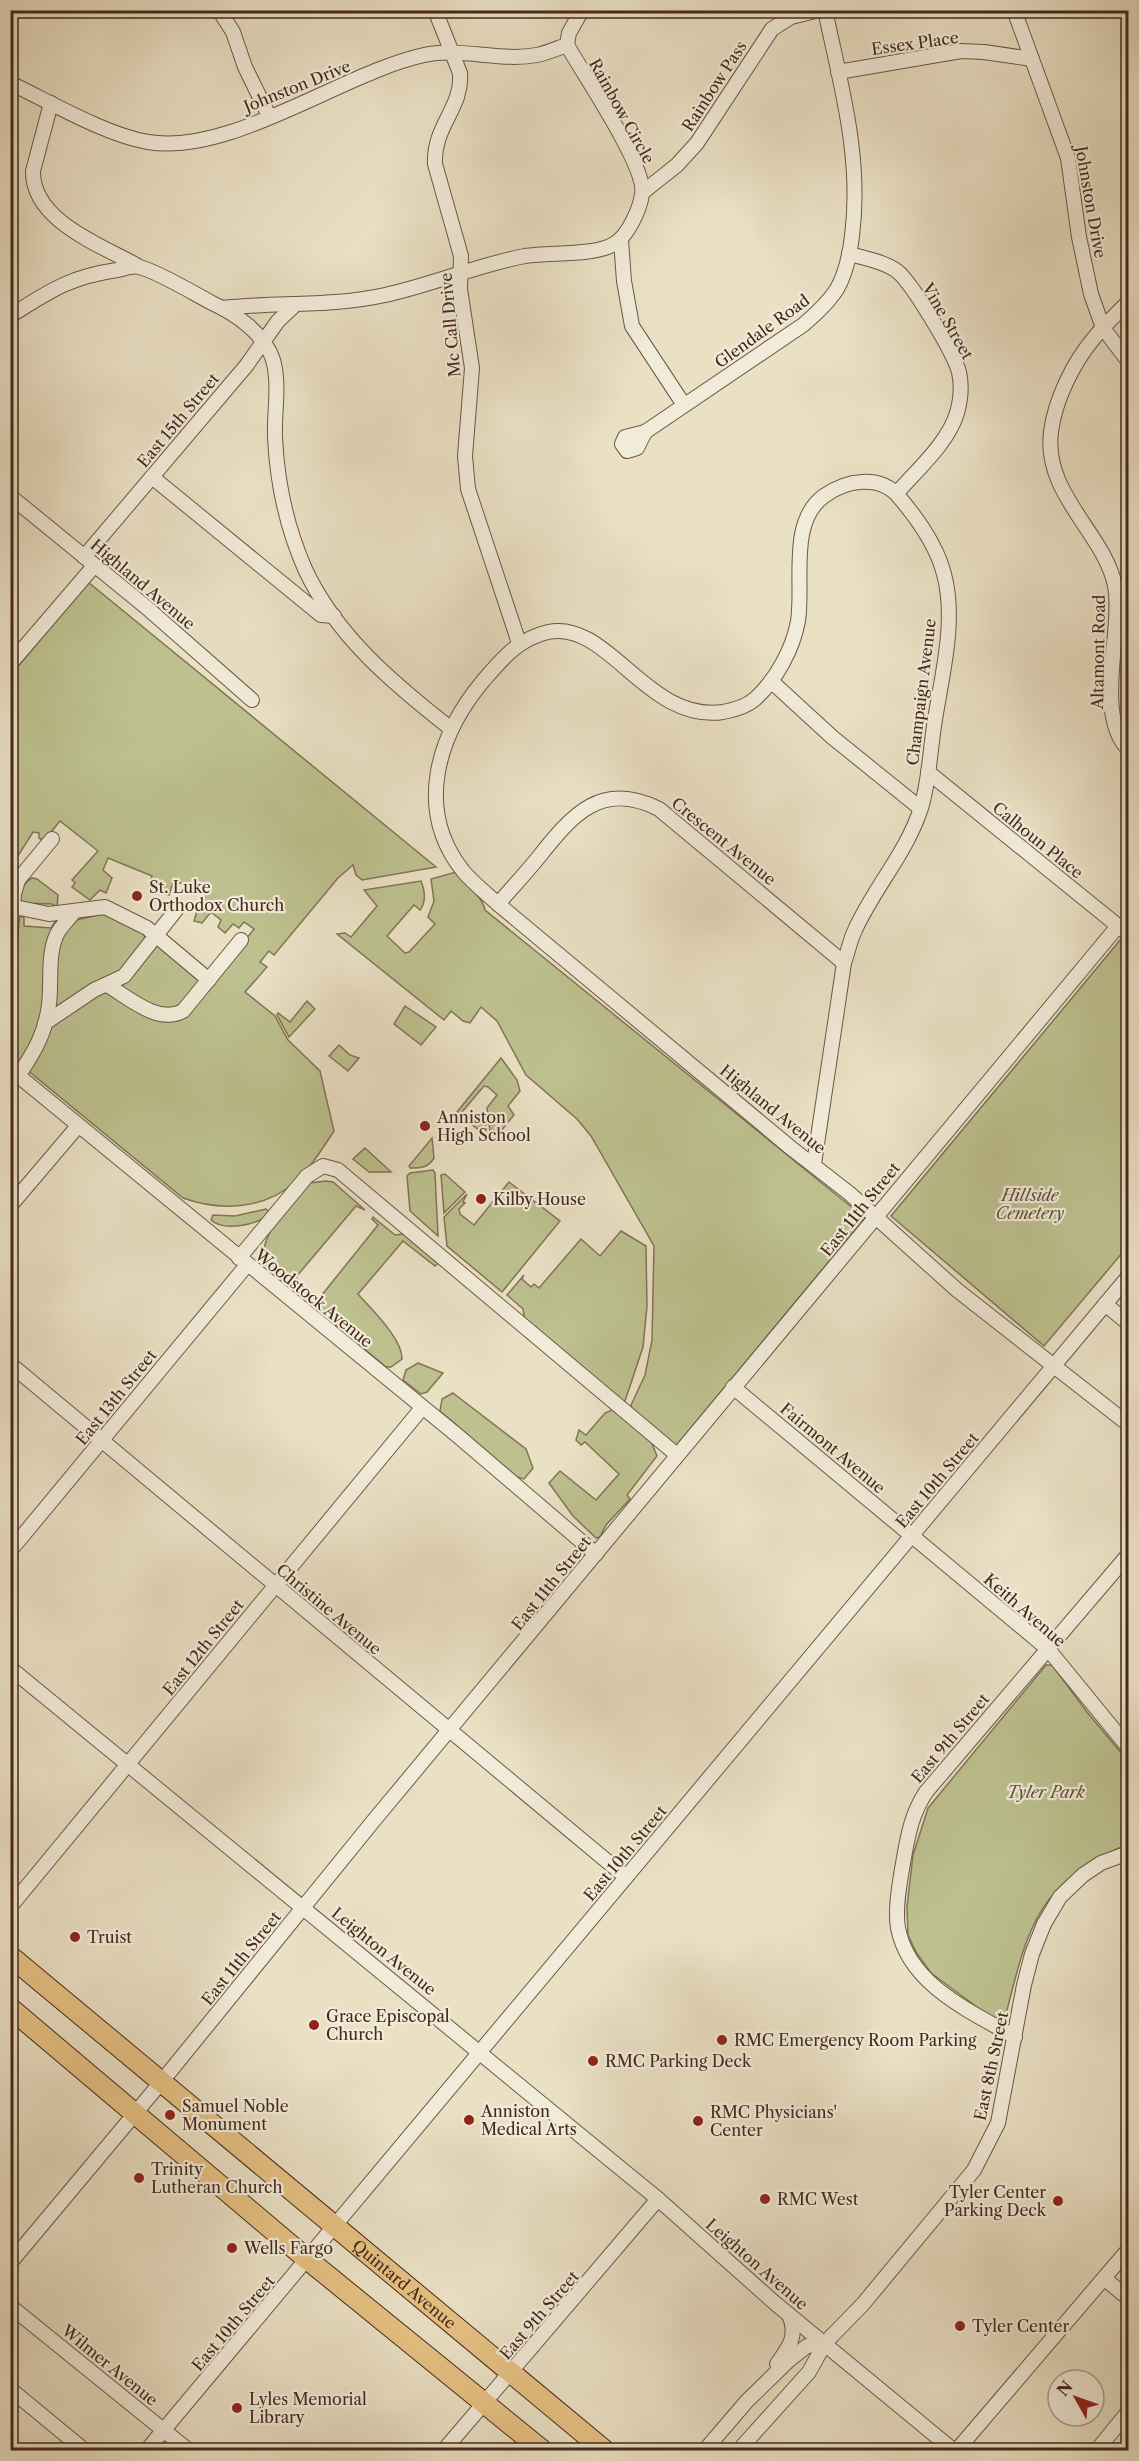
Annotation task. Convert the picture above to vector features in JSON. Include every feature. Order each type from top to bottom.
[{"type":"highway","name":"Quintard Avenue","points":[[10,1956],[163,2080],[604,2451]]},
{"type":"highway","points":[[10,2008],[308,2259],[542,2451]]},
{"type":"street","name":"Mc Call Drive","points":[[435,10],[460,73],[459,95],[439,132],[434,153],[435,164],[461,256],[460,289],[472,368],[465,456],[468,489],[519,643]]},
{"type":"street","points":[[567,45],[569,33],[582,10]]},
{"type":"street","name":"Rainbow Pass","points":[[643,192],[677,165],[697,143],[772,30],[791,17],[819,10]]},
{"type":"street","name":"Glendale Road","points":[[645,432],[760,356],[826,304],[838,286],[849,254],[856,181],[853,146],[825,10]]},
{"type":"street","name":"Johnston Drive","points":[[1014,10],[1068,158],[1079,237],[1091,294],[1103,328],[1128,361]]},
{"type":"street","points":[[226,12],[269,116]]},
{"type":"street","name":"Johnston Drive","points":[[10,83],[125,136],[172,144],[216,136],[422,56],[452,51],[515,56],[537,55],[567,45]]},
{"type":"street","name":"Rainbow Circle","points":[[567,45],[637,165],[643,192]]},
{"type":"street","name":"Essex Place","points":[[838,72],[961,51],[1032,59]]},
{"type":"street","points":[[51,103],[33,171],[35,192],[41,204],[62,222],[138,266],[222,308],[265,342],[276,371],[275,438],[284,506],[306,570],[334,616],[355,644],[387,676],[450,728],[464,705],[519,643],[557,631],[582,636],[660,697],[698,713],[731,711],[750,703],[771,681],[791,645],[797,625],[802,538],[807,518],[815,504],[824,496],[855,482],[880,484],[897,494]]},
{"type":"street","points":[[643,192],[634,218],[621,240],[624,281],[632,326],[684,405]]},
{"type":"street","points":[[222,308],[261,303],[331,304],[385,295],[532,255],[600,249],[621,240]]},
{"type":"street","name":"Vine Street","points":[[849,254],[897,272],[947,347],[960,380],[961,391],[953,423],[897,494]]},
{"type":"street","points":[[10,316],[52,288],[72,279],[138,266]]},
{"type":"street","name":"Altamont Road","points":[[1128,302],[1103,328],[1083,354],[1062,392],[1054,412],[1050,444],[1054,467],[1062,489],[1113,576],[1116,599],[1112,653],[1113,720],[1121,742],[1128,750]]},
{"type":"street","name":"East 15th Street","points":[[10,664],[152,477],[265,342],[278,321],[296,304]]},
{"type":"street","points":[[152,477],[321,615],[334,616]]},
{"type":"street","name":"Champaign Avenue","points":[[814,1164],[844,963],[854,932],[902,848],[920,808],[928,772],[948,629],[948,596],[944,574],[936,552],[897,494]]},
{"type":"street","name":"Highland Avenue","points":[[10,495],[146,607],[252,700]]},
{"type":"street","points":[[771,681],[832,737],[920,808]]},
{"type":"street","name":"Highland Avenue","points":[[450,728],[440,757],[437,793],[443,834],[453,856],[472,881],[791,1149],[814,1164],[957,1290],[1128,1424]]},
{"type":"street","name":"Calhoun Place","points":[[928,772],[1123,930]]},
{"type":"street","name":"Crescent Avenue","points":[[498,904],[577,813],[606,800],[629,798],[660,809],[844,963]]},
{"type":"street","points":[[10,942],[12,907],[18,880],[52,839]]},
{"type":"street","points":[[12,907],[49,914],[105,907],[157,935],[209,980]]},
{"type":"street","points":[[45,1023],[94,990],[124,976],[176,910]]},
{"type":"street","points":[[14,1072],[36,1050],[49,1005],[51,954],[57,934],[74,912]]},
{"type":"street","name":"East 11th Street","points":[[10,2263],[677,1455],[875,1218],[1123,930]]},
{"type":"street","points":[[107,985],[157,1014],[175,1015],[183,1011],[241,940]]},
{"type":"street","name":"Woodstock Avenue","points":[[14,1072],[596,1554]]},
{"type":"street","points":[[10,1206],[78,1126]]},
{"type":"street","name":"East 13th Street","points":[[10,1551],[102,1440],[307,1176],[323,1166],[338,1170],[677,1455]]},
{"type":"street","name":"East 10th Street","points":[[147,2451],[1128,1277]]},
{"type":"street","points":[[1106,1304],[1128,1323]]},
{"type":"street","name":"Christine Avenue","points":[[10,1364],[626,1877]]},
{"type":"street","name":"Fairmont Avenue","points":[[734,1387],[912,1535]]},
{"type":"street","name":"East 12th Street","points":[[10,1906],[422,1408]]},
{"type":"street","name":"Keith Avenue","points":[[912,1535],[1048,1649],[1128,1747]]},
{"type":"street","name":"East 9th Street","points":[[1015,2037],[952,2000],[925,1978],[904,1949],[898,1926],[900,1883],[908,1829],[921,1800],[1128,1555]]},
{"type":"street","name":"Leighton Avenue","points":[[10,1668],[658,2199],[872,2386],[955,2451]]},
{"type":"street","name":"East 8th Street","points":[[739,2451],[808,2372],[818,2359],[825,2343],[863,2304],[974,2170],[998,2123],[1032,1954],[1044,1924],[1060,1897],[1083,1875],[1101,1863],[1128,1853]]},
{"type":"street","name":"East 9th Street","points":[[444,2451],[658,2199]]},
{"type":"street","points":[[955,2451],[1128,2250]]},
{"type":"street","points":[[1105,2279],[1128,2298]]},
{"type":"street","name":"Wilmer Avenue","points":[[10,2306],[188,2451]]},
{"type":"street","points":[[763,2385],[793,2340],[794,2327],[789,2314]]},
{"type":"street","name":"East 8th Street","points":[[705,2451],[763,2385],[807,2346],[825,2343]]},
{"type":"street","points":[[10,2389],[84,2451]]},
{"type":"street","points":[[1097,2451],[1128,2412]]},
{"type":"green space","points":[[88,582],[436,867],[362,880],[356,875],[353,865],[338,878],[274,955],[269,951],[260,962],[267,967],[245,992],[275,1016],[288,1040],[320,1071],[334,1131],[311,1165],[294,1183],[269,1199],[255,1203],[240,1206],[211,1205],[183,1198],[26,1069],[49,1027],[98,994],[108,991],[167,1021],[231,958],[254,929],[244,922],[239,928],[233,924],[225,933],[218,927],[221,920],[211,912],[202,923],[194,921],[203,890],[183,883],[173,883],[169,895],[149,888],[152,876],[108,858],[103,870],[112,878],[106,893],[100,890],[90,900],[72,887],[75,883],[72,880],[98,851],[60,821],[44,841],[39,838],[39,833],[33,832],[11,867],[11,675]]},
{"type":"green space","points":[[456,872],[477,895],[485,910],[865,1218],[675,1447],[633,1414],[631,1405],[645,1375],[652,1340],[654,1246],[591,1136],[577,1119],[526,1075],[497,1021],[481,1007],[470,1023],[463,1021],[451,1011],[444,1020],[337,934],[345,933],[351,937],[377,906],[364,890],[421,881],[425,896],[422,907],[420,910],[414,905],[387,936],[405,953],[409,952],[435,924],[428,917],[434,901],[431,879]]},
{"type":"green space","points":[[32,878],[37,879],[58,895],[57,907],[52,904],[22,903],[21,889]]},
{"type":"green space","points":[[107,913],[142,932],[147,941],[126,968],[52,1015],[60,937],[76,920]]},
{"type":"green space","points":[[18,915],[24,918],[24,926],[51,928],[57,919],[59,920],[39,1031],[20,1064],[11,1056],[10,960]]},
{"type":"green space","name":"Hillside Cemetery","points":[[1121,939],[1128,948],[1128,1246],[1044,1346],[891,1216]]},
{"type":"green space","points":[[157,944],[202,980],[180,1008],[163,1012],[121,987]]},
{"type":"green space","points":[[307,1001],[315,1009],[289,1037],[278,1013],[290,1022]]},
{"type":"green space","points":[[405,1006],[436,1027],[421,1045],[394,1024]]},
{"type":"green space","points":[[339,1045],[350,1055],[359,1058],[348,1071],[329,1056]]},
{"type":"green space","points":[[501,1058],[517,1080],[520,1091],[508,1106],[514,1115],[492,1142],[488,1138],[490,1132],[487,1108],[497,1095],[488,1087],[484,1086],[462,1112],[472,1121],[484,1110],[475,1120],[479,1123],[485,1116],[487,1137],[457,1112]]},
{"type":"green space","points":[[432,1138],[434,1158],[432,1161],[424,1167],[410,1168],[409,1166]]},
{"type":"green space","points":[[365,1148],[391,1172],[369,1172],[353,1159]]},
{"type":"green space","points":[[433,1170],[438,1236],[410,1211],[407,1176],[410,1173]]},
{"type":"green space","points":[[445,1174],[465,1192],[444,1213],[441,1175]]},
{"type":"green space","points":[[333,1182],[365,1210],[356,1206],[296,1277],[301,1285],[292,1290],[263,1262],[267,1239],[278,1219],[309,1183]]},
{"type":"green space","points":[[509,1182],[560,1221],[502,1292],[447,1246],[444,1217],[467,1194],[463,1202],[465,1203],[459,1209],[460,1214],[474,1225]]},
{"type":"green space","points":[[266,1209],[270,1213],[249,1224],[224,1226],[211,1220],[213,1215],[235,1216]]},
{"type":"green space","points":[[373,1217],[395,1235],[403,1234],[438,1263],[435,1266],[403,1241],[358,1294],[385,1324],[397,1342],[402,1359],[391,1367],[386,1367],[313,1306],[378,1225],[372,1219]]},
{"type":"green space","points":[[621,1231],[646,1246],[647,1306],[643,1347],[624,1404],[525,1323],[523,1309],[507,1295],[524,1275],[522,1279],[531,1287],[534,1284],[539,1288],[581,1239],[600,1256]]},
{"type":"green space","points":[[418,1363],[443,1373],[427,1392],[421,1394],[403,1380],[406,1370]]},
{"type":"green space","points":[[453,1393],[526,1449],[533,1468],[524,1479],[517,1477],[440,1411],[442,1399]]},
{"type":"green space","points":[[614,1409],[650,1439],[657,1456],[627,1495],[630,1499],[606,1525],[600,1537],[596,1538],[573,1516],[549,1483],[560,1471],[596,1500],[619,1474],[585,1442],[581,1445],[576,1440],[579,1430],[586,1435],[605,1413]]},
{"type":"green space","name":"Tyler Park","points":[[1046,1665],[1052,1665],[1128,1761],[1128,1844],[1097,1859],[1073,1875],[1055,1893],[1041,1912],[1030,1934],[1005,2018],[993,2019],[931,1973],[916,1952],[908,1935],[907,1907],[913,1855],[928,1808]]},
{"type":"place","name":"St. Luke Orthodox Church","points":[[137,896]]},
{"type":"place","name":"Anniston High School","points":[[425,1126]]},
{"type":"place","name":"Kilby House","points":[[481,1199]]},
{"type":"place","name":"Truist","points":[[75,1937]]},
{"type":"place","name":"Grace Episcopal Church","points":[[314,2025]]},
{"type":"place","name":"RMC Emergency Room Parking","points":[[722,2040]]},
{"type":"place","name":"RMC Parking Deck","points":[[593,2061]]},
{"type":"place","name":"Samuel Noble Monument","points":[[170,2115]]},
{"type":"place","name":"Anniston Medical Arts","points":[[469,2120]]},
{"type":"place","name":"RMC Physicians' Center","points":[[698,2121]]},
{"type":"place","name":"Trinity Lutheran Church","points":[[139,2178]]},
{"type":"place","name":"RMC West","points":[[765,2199]]},
{"type":"place","name":"Tyler Center Parking Deck","points":[[1058,2201]]},
{"type":"place","name":"Wells Fargo","points":[[232,2248]]},
{"type":"place","name":"Tyler Center","points":[[960,2326]]},
{"type":"place","name":"Lyles Memorial Library","points":[[237,2408]]}]
